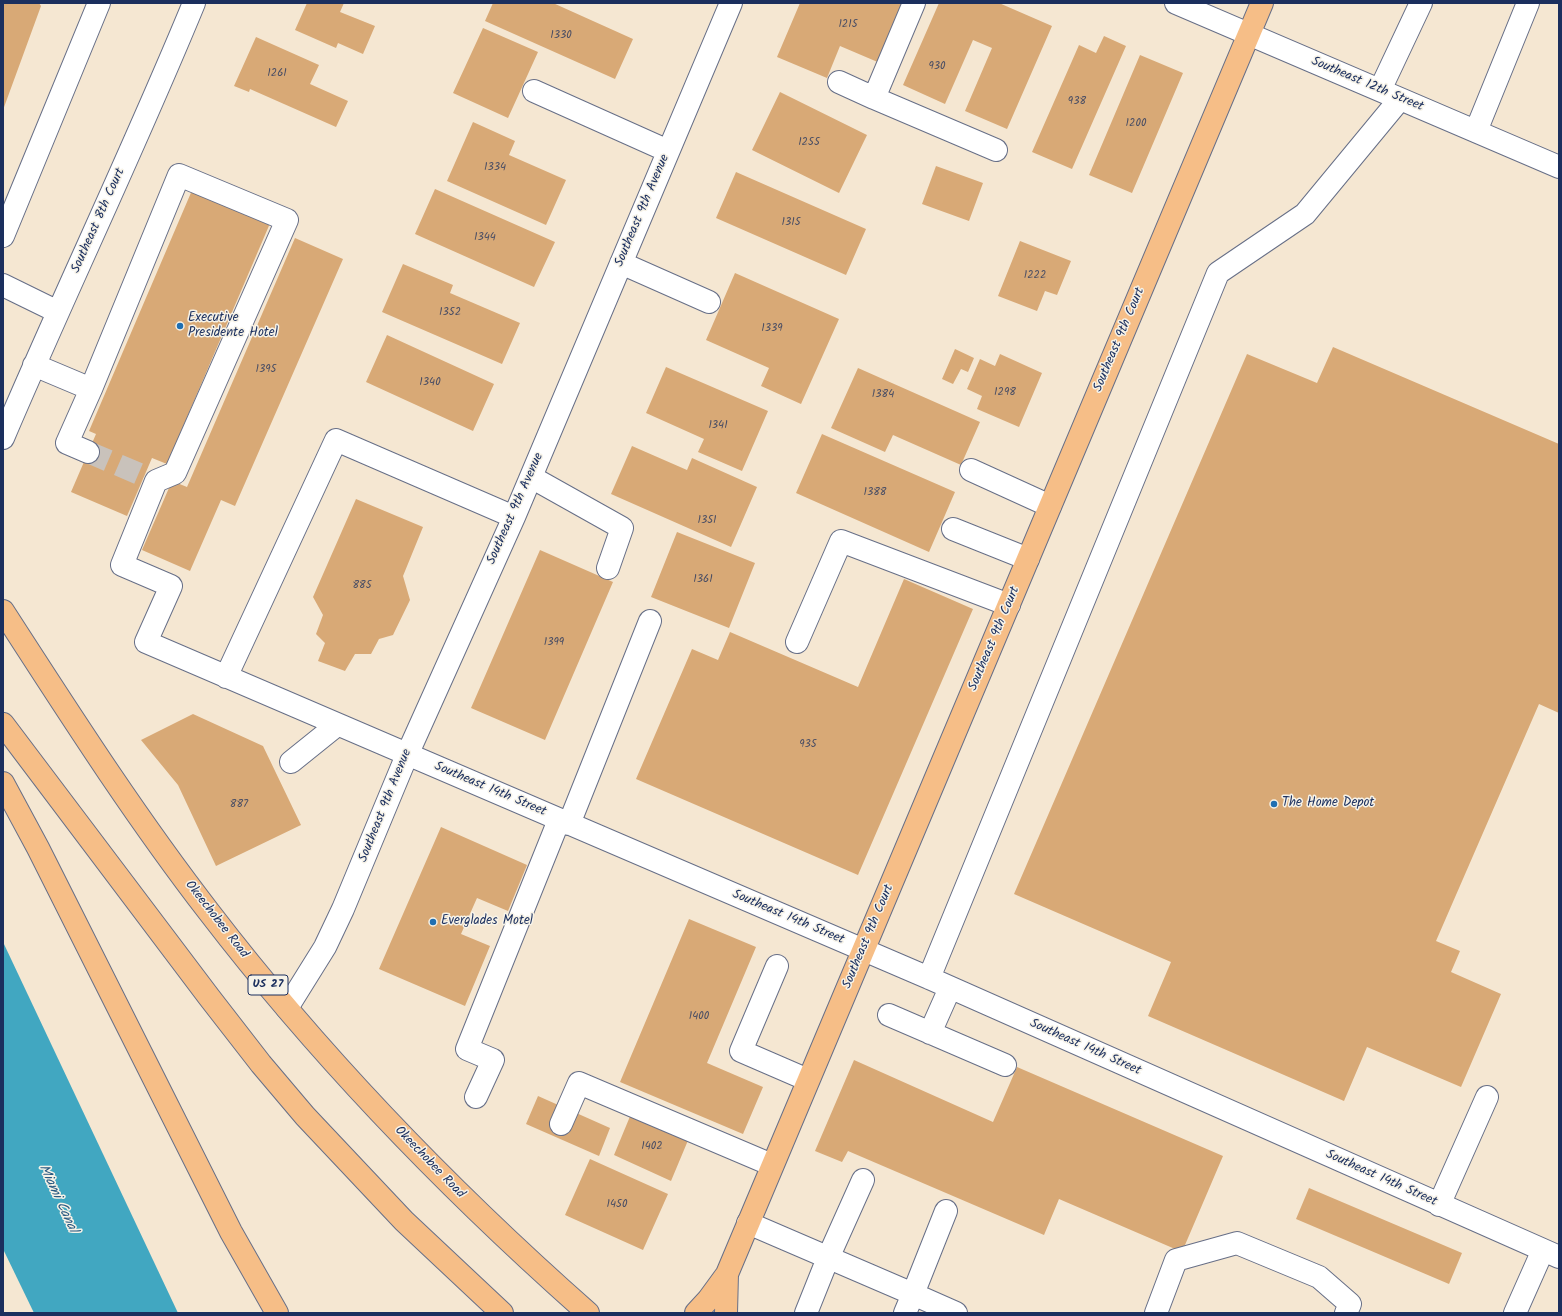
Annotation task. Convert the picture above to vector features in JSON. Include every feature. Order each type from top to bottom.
[{"type":"main road","name":"Southeast 9th Court","points":[[696,1313],[708,1300],[727,1274],[1262,3]]},
{"type":"main road","name":"Okeechobee Road","points":[[3,611],[105,768],[169,859],[209,913],[287,1008],[362,1093],[442,1177],[588,1313]]},
{"type":"main road","points":[[3,724],[209,997],[261,1064],[305,1116],[404,1221],[502,1313]]},
{"type":"main road","points":[[3,782],[45,862],[231,1232],[277,1313]]},
{"type":"main road","name":"Southeast 9th Court","points":[[726,1313],[727,1274]]},
{"type":"street","points":[[3,236],[99,3]]},
{"type":"street","name":"Southeast 8th Court","points":[[3,438],[58,312],[157,94],[194,3]]},
{"type":"street","name":"Southeast 9th Avenue","points":[[287,1008],[319,958],[343,909],[407,755],[514,517],[731,3]]},
{"type":"street","points":[[874,98],[914,3]]},
{"type":"street","name":"Southeast 12th Street","points":[[1176,3],[1559,167]]},
{"type":"street","points":[[929,978],[1218,273],[1305,214],[1390,94],[1421,3]]},
{"type":"street","points":[[1476,131],[1528,3]]},
{"type":"street","points":[[839,82],[996,150]]},
{"type":"street","points":[[534,91],[668,151]]},
{"type":"street","name":"Southeast 14th Street","points":[[91,389],[179,175],[287,220],[174,473],[150,478],[122,565],[171,586],[146,642],[929,978],[1551,1254]]},
{"type":"street","points":[[621,263],[709,302]]},
{"type":"street","points":[[3,286],[58,312]]},
{"type":"street","points":[[34,366],[91,389],[67,443],[88,452]]},
{"type":"street","points":[[226,677],[336,440],[514,517]]},
{"type":"street","points":[[971,470],[1050,506]]},
{"type":"street","points":[[531,477],[622,528],[608,568]]},
{"type":"street","points":[[954,529],[1028,560]]},
{"type":"street","points":[[797,642],[841,541],[1009,605]]},
{"type":"street","points":[[476,1097],[493,1060],[467,1049],[650,621]]},
{"type":"street","points":[[291,762],[337,725]]},
{"type":"street","points":[[777,966],[741,1051],[808,1080]]},
{"type":"street","points":[[930,1033],[950,988]]},
{"type":"street","points":[[889,1015],[1005,1065]]},
{"type":"street","points":[[561,1124],[579,1083],[772,1165]]},
{"type":"street","points":[[1439,1205],[1487,1097]]},
{"type":"street","points":[[806,1313],[828,1258],[864,1180]]},
{"type":"street","points":[[909,1304],[946,1211]]},
{"type":"street","points":[[748,1223],[828,1258],[909,1304],[956,1313]]},
{"type":"street","points":[[1156,1313],[1176,1260],[1237,1243],[1320,1276],[1350,1304],[1346,1313]]},
{"type":"street","points":[[1515,1313],[1551,1254]]},
{"type":"water","name":"Miami Canal","points":[[3,942],[178,1313],[34,1313],[3,1249]]},
{"type":"building","points":[[3,3],[39,3],[41,6],[3,110]]},
{"type":"building","points":[[307,3],[344,3],[340,12],[375,26],[363,54],[338,43],[336,48],[295,30]]},
{"type":"building","points":[[493,3],[553,3],[633,39],[615,79],[485,21]]},
{"type":"building","points":[[800,3],[913,3],[887,66],[840,46],[827,78],[777,57]]},
{"type":"building","points":[[939,3],[999,3],[1052,26],[1007,129],[965,111],[992,48],[973,40],[945,104],[903,85]]},
{"type":"building","points":[[483,28],[538,52],[508,118],[453,93]]},
{"type":"building","points":[[1104,36],[1126,46],[1072,169],[1032,152],[1079,45],[1096,53]]},
{"type":"building","points":[[256,37],[319,65],[310,84],[348,101],[336,127],[250,89],[249,92],[234,86]]},
{"type":"building","points":[[1140,55],[1183,73],[1132,193],[1089,175]]},
{"type":"building","points":[[780,92],[867,135],[839,193],[752,150]]},
{"type":"building","points":[[473,122],[515,141],[509,155],[566,180],[546,225],[447,181]]},
{"type":"building","points":[[936,166],[983,183],[969,221],[922,204]]},
{"type":"building","points":[[736,172],[866,229],[846,275],[716,218]]},
{"type":"building","name":"Executive Presidente Hotel","points":[[193,188],[271,221],[167,464],[152,458],[127,516],[71,492],[96,434],[89,431]]},
{"type":"building","points":[[435,189],[555,242],[534,287],[415,234]]},
{"type":"building","name":"Executive Presidente Hotel","points":[[295,238],[343,259],[235,506],[221,500],[190,571],[142,550],[172,481],[187,487]]},
{"type":"building","points":[[1020,241],[1071,261],[1057,295],[1045,291],[1037,311],[998,296]]},
{"type":"building","points":[[403,264],[453,285],[450,293],[520,323],[502,364],[382,312]]},
{"type":"building","points":[[735,273],[839,319],[801,404],[761,386],[769,368],[706,340]]},
{"type":"building","points":[[387,335],[494,384],[473,431],[366,382]]},
{"type":"building","name":"The Home Depot","points":[[1333,347],[1559,444],[1559,713],[1539,704],[1436,941],[1460,951],[1451,972],[1501,994],[1461,1087],[1367,1047],[1344,1101],[1148,1016],[1171,962],[1014,894],[1247,354],[1317,383]]},
{"type":"building","points":[[955,349],[974,358],[968,372],[961,369],[953,384],[942,379]]},
{"type":"building","points":[[1000,354],[1042,373],[1019,427],[977,409],[982,396],[967,389],[980,359],[995,366]]},
{"type":"building","points":[[666,367],[768,411],[742,471],[698,452],[704,439],[646,413]]},
{"type":"building","points":[[858,368],[980,422],[961,465],[893,435],[885,452],[831,428]]},
{"type":"building","points":[[822,434],[955,492],[929,552],[796,493]]},
{"type":"building","points":[[632,446],[687,470],[692,458],[757,487],[731,547],[611,494]]},
{"type":"building","points":[[356,499],[423,527],[403,576],[410,600],[393,635],[379,639],[371,654],[355,654],[345,671],[318,661],[325,643],[316,634],[323,615],[313,597]]},
{"type":"building","points":[[677,532],[755,563],[729,628],[651,597]]},
{"type":"building","points":[[540,550],[613,582],[545,740],[471,708]]},
{"type":"building","points":[[904,579],[973,609],[858,875],[636,779],[692,649],[718,660],[730,632],[858,687]]},
{"type":"building","points":[[193,714],[263,746],[301,825],[216,866],[178,785],[141,740]]},
{"type":"building","name":"Everglades Motel","points":[[441,827],[527,865],[508,911],[477,898],[461,934],[490,946],[465,1006],[379,969]]},
{"type":"building","points":[[689,919],[756,947],[707,1063],[763,1087],[743,1134],[620,1082]]},
{"type":"building","points":[[854,1060],[993,1122],[1017,1067],[1223,1156],[1182,1252],[1059,1199],[1044,1235],[848,1151],[842,1162],[815,1151]]},
{"type":"building","points":[[538,1096],[610,1128],[599,1156],[526,1124]]},
{"type":"building","points":[[631,1114],[689,1138],[671,1181],[614,1155]]},
{"type":"building","points":[[590,1159],[668,1194],[643,1250],[565,1215]]},
{"type":"building","points":[[1309,1188],[1462,1253],[1449,1284],[1296,1219]]},
{"type":"tunnel","points":[[88,452],[144,476]]},
{"type":"place","name":"Executive Presidente Hotel","points":[[180,326]]},
{"type":"place","name":"The Home Depot","points":[[1274,804]]},
{"type":"place","name":"Everglades Motel","points":[[433,922]]}]
